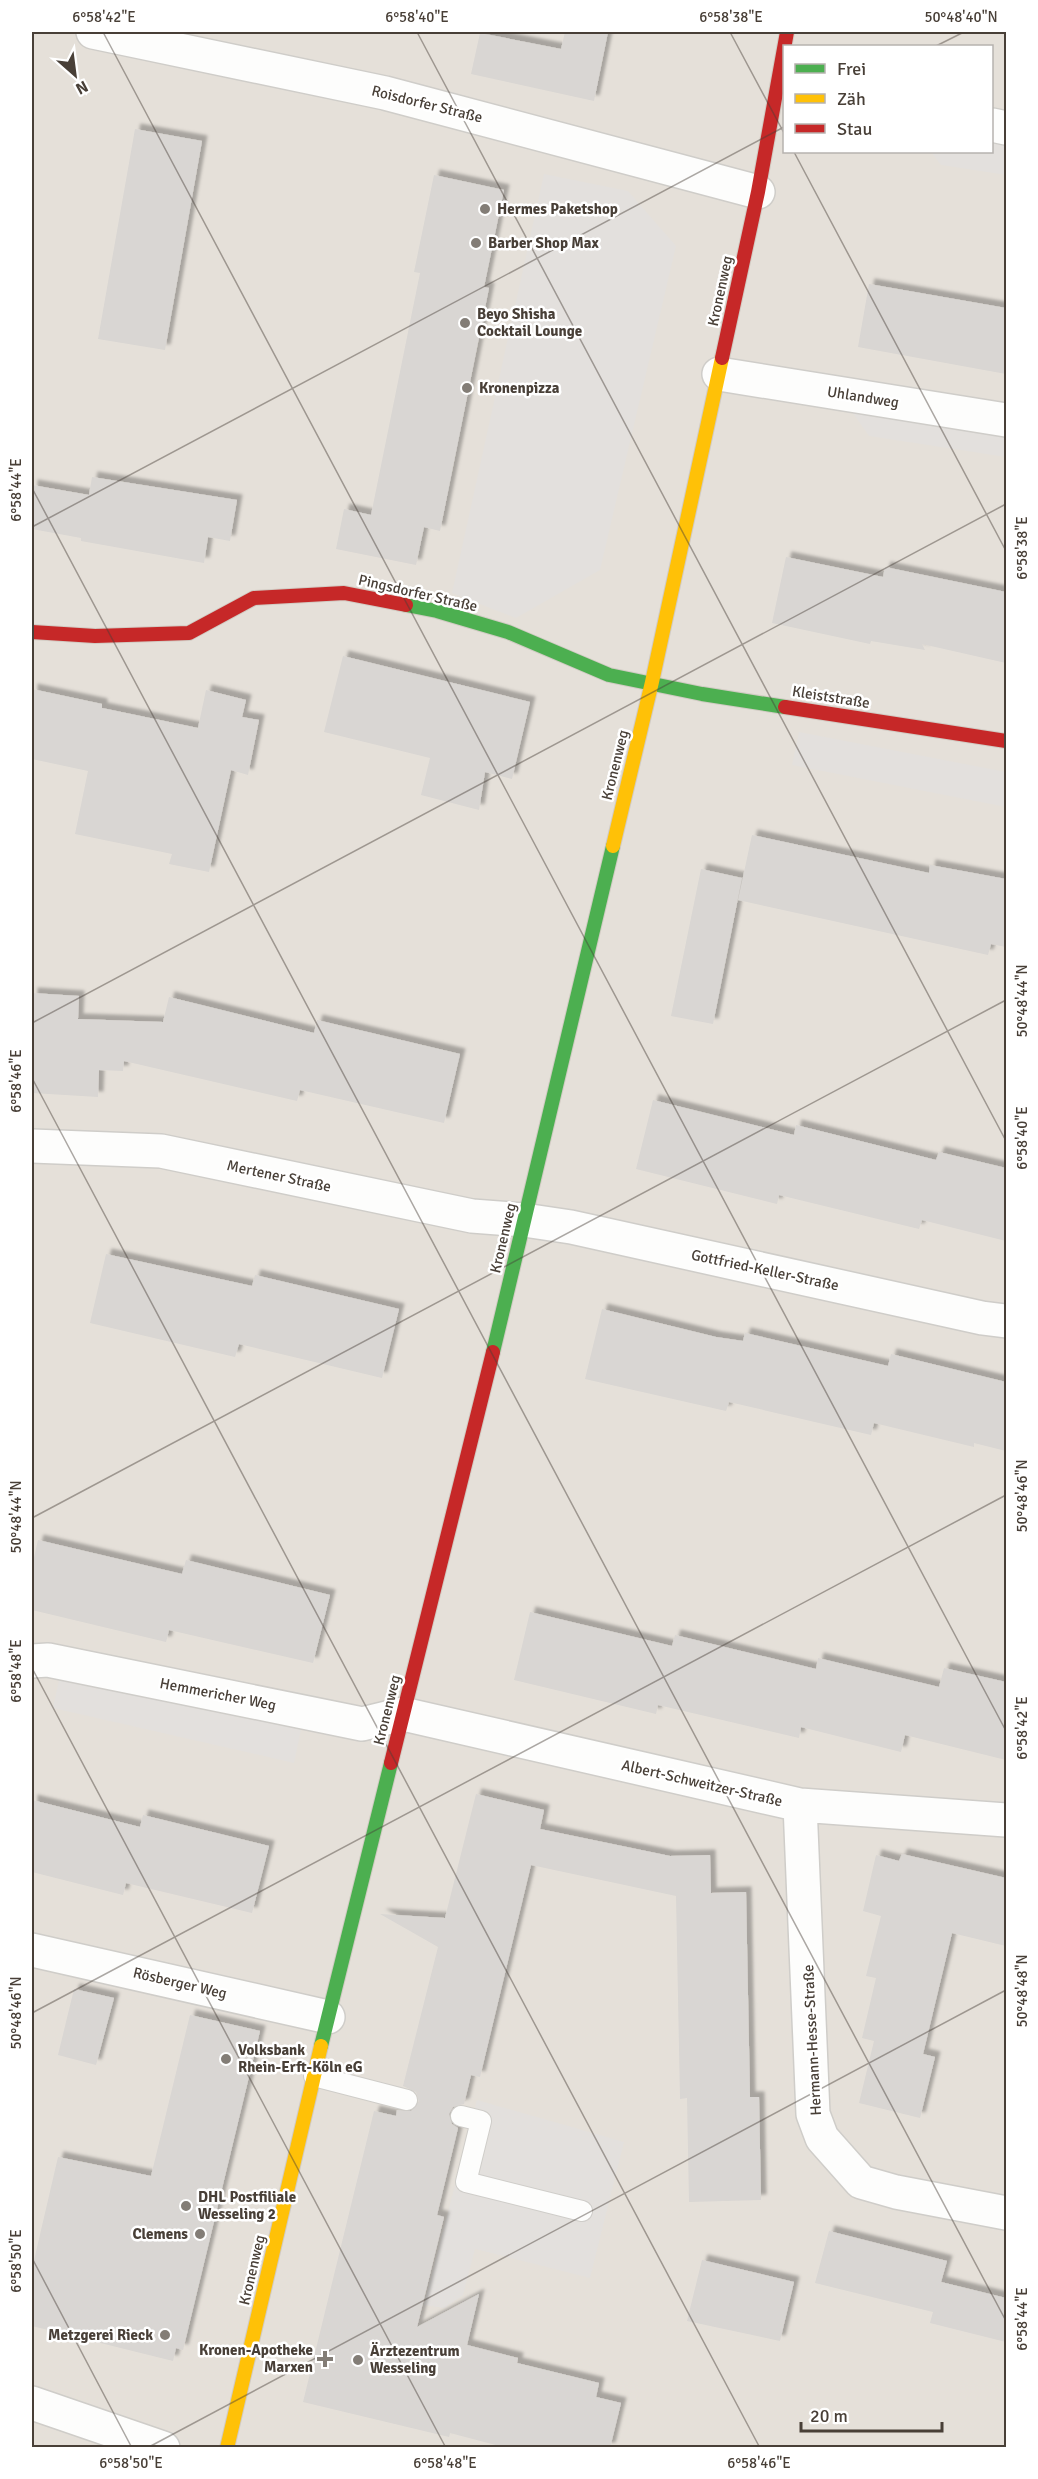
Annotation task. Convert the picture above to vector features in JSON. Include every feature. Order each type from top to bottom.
[{"type":"street","name":"Roisdorfer Straße","points":[[93,32],[385,93],[758,192]]},
{"type":"street","name":"Kronenweg","points":[[227,2448],[328,2017],[524,1220],[652,682],[780,95],[783,68]]},
{"type":"street","name":"Uhlandweg","points":[[719,374],[1006,420]]},
{"type":"street","name":"Pingsdorfer Straße","points":[[32,632],[95,636],[189,633],[254,598],[344,593],[437,611],[508,632],[609,675],[652,682]]},
{"type":"street","name":"Kleiststraße","points":[[652,682],[702,694],[1006,741]]},
{"type":"street","name":"Mertener Straße","points":[[32,1146],[161,1151],[472,1216],[524,1220]]},
{"type":"street","name":"Gottfried-Keller-Straße","points":[[524,1220],[1006,1321]]},
{"type":"street","name":"Hemmericher Weg","points":[[32,1660],[48,1660],[362,1724],[403,1714]]},
{"type":"street","name":"Albert-Schweitzer-Straße","points":[[403,1714],[800,1805],[1006,1820]]},
{"type":"street","name":"Hermann-Hesse-Straße","points":[[800,1805],[813,2114],[822,2138],[861,2182],[897,2192],[1006,2213]]},
{"type":"street","name":"Rösberger Weg","points":[[32,1950],[328,2017]]},
{"type":"street","points":[[32,2403],[163,2448]]},
{"type":"lane","points":[[314,2076],[407,2100]]},
{"type":"lane","points":[[461,2116],[481,2121],[466,2182],[582,2211]]},
{"type":"shaded area","points":[[32,32],[1006,32],[1006,2447],[32,2447]]},
{"type":"shaded area","points":[[993,137],[1006,139],[1006,175],[941,165],[932,153],[993,153]]},
{"type":"shaded area","points":[[544,174],[628,191],[676,246],[600,570],[516,618],[452,593]]},
{"type":"shaded area","points":[[846,403],[1006,429],[1006,457],[869,436]]},
{"type":"shaded area","points":[[799,732],[1006,772],[1006,807],[792,765]]},
{"type":"shaded area","points":[[61,1671],[302,1725],[294,1763],[53,1708]]},
{"type":"shaded area","points":[[477,2100],[624,2142],[590,2278],[475,2249],[463,2295],[444,2308],[424,2305]]},
{"type":"building","points":[[565,32],[608,32],[594,101],[471,74],[480,33],[561,49]]},
{"type":"building","points":[[135,129],[202,141],[165,350],[98,339]]},
{"type":"building","points":[[434,175],[504,190],[484,287],[489,288],[440,531],[424,527],[416,565],[336,549],[344,509],[371,515],[420,273],[414,272]]},
{"type":"building","points":[[869,284],[1006,308],[1006,374],[858,347]]},
{"type":"building","points":[[92,477],[237,500],[230,541],[208,537],[204,563],[81,541],[81,538],[32,529],[32,485],[89,495]]},
{"type":"building","points":[[786,557],[883,577],[885,567],[1006,592],[1006,663],[922,644],[925,650],[871,641],[870,644],[772,623]]},
{"type":"building","points":[[343,656],[530,702],[512,779],[485,772],[479,810],[421,795],[430,758],[324,732]]},
{"type":"building","points":[[32,689],[102,704],[102,708],[198,728],[206,690],[246,700],[242,717],[259,720],[248,775],[231,770],[209,872],[169,864],[172,854],[75,834],[88,771],[32,759]]},
{"type":"building","points":[[752,835],[929,873],[930,865],[1006,879],[1006,947],[991,944],[988,955],[738,900]]},
{"type":"building","points":[[701,869],[742,878],[713,1024],[671,1016]]},
{"type":"building","points":[[32,993],[79,996],[78,1019],[163,1022],[169,997],[314,1033],[317,1020],[460,1054],[444,1123],[300,1090],[297,1101],[124,1061],[123,1071],[99,1070],[98,1097],[32,1093]]},
{"type":"building","points":[[653,1100],[794,1135],[796,1125],[936,1160],[939,1152],[1006,1168],[1006,1241],[922,1220],[919,1229],[779,1195],[777,1204],[636,1169]]},
{"type":"building","points":[[106,1254],[252,1286],[255,1275],[399,1309],[382,1378],[239,1344],[235,1357],[90,1323]]},
{"type":"building","points":[[602,1309],[716,1337],[743,1341],[745,1333],[888,1366],[891,1354],[1006,1382],[1006,1451],[974,1443],[974,1447],[874,1423],[871,1435],[729,1402],[726,1411],[585,1379]]},
{"type":"building","points":[[38,1540],[182,1574],[186,1560],[330,1595],[313,1663],[169,1630],[166,1642],[32,1610],[32,1566]]},
{"type":"building","points":[[530,1612],[672,1646],[675,1635],[816,1669],[818,1658],[939,1687],[944,1668],[1006,1682],[1006,1760],[905,1735],[901,1752],[801,1727],[799,1738],[658,1705],[656,1714],[514,1680]]},
{"type":"building","points":[[476,1794],[544,1810],[540,1829],[670,1856],[710,1855],[711,1893],[746,1892],[750,2097],[759,2097],[761,2200],[689,2202],[687,2098],[680,2099],[676,1896],[531,1865],[480,2077],[471,2075],[464,2104],[453,2107],[449,2114],[452,2124],[458,2128],[437,2215],[444,2217],[417,2327],[479,2294],[467,2345],[518,2358],[517,2363],[599,2383],[596,2397],[621,2403],[610,2448],[507,2448],[450,2433],[449,2437],[303,2402],[374,2111],[396,2116],[397,2110],[411,2111],[419,2102],[416,2092],[403,2086],[438,1947],[380,1914],[445,1918]]},
{"type":"building","points":[[32,1800],[140,1827],[143,1815],[269,1846],[252,1913],[126,1883],[123,1895],[32,1872]]},
{"type":"building","points":[[902,1854],[1006,1878],[1006,1946],[952,1933],[923,2054],[935,2057],[920,2118],[859,2103],[874,2041],[862,2038],[876,1978],[866,1976],[881,1916],[863,1911],[876,1855],[899,1861]]},
{"type":"building","points":[[74,1989],[114,1998],[96,2065],[58,2055]]},
{"type":"building","points":[[190,2015],[260,2031],[183,2350],[176,2348],[173,2361],[32,2326],[32,2269],[58,2157],[151,2176]]},
{"type":"building","points":[[829,2231],[947,2261],[941,2282],[1006,2298],[1006,2342],[930,2323],[933,2312],[815,2283]]},
{"type":"building","points":[[702,2260],[794,2282],[780,2341],[687,2321]]},
{"type":"traffic: fast","points":[[406,605],[437,611],[508,632],[609,675],[702,694],[785,707]]},
{"type":"traffic: fast","points":[[493,1352],[613,846]]},
{"type":"traffic: fast","points":[[321,2046],[391,1763]]},
{"type":"traffic: slow","points":[[613,846],[652,682],[722,358]]},
{"type":"traffic: slow","points":[[227,2448],[321,2046]]},
{"type":"traffic: jam","points":[[785,45],[787,32]]},
{"type":"traffic: jam","points":[[722,358],[758,192],[783,54]]},
{"type":"traffic: jam","points":[[32,632],[95,636],[189,633],[254,598],[344,593],[406,605]]},
{"type":"traffic: jam","points":[[785,707],[1006,741]]},
{"type":"traffic: jam","points":[[391,1763],[493,1352]]},
{"type":"place","name":"Hermes Paketshop","points":[[485,209]]},
{"type":"place","name":"Barber Shop Max","points":[[476,243]]},
{"type":"place","name":"Beyo Shisha Cocktail Lounge","points":[[465,323]]},
{"type":"place","name":"Kronenpizza","points":[[467,388]]},
{"type":"place","name":"Volksbank Rhein-Erft-Köln eG","points":[[226,2059]]},
{"type":"place","name":"DHL Postfiliale Wesseling 2","points":[[186,2206]]},
{"type":"place","name":"Clemens","points":[[200,2234]]},
{"type":"place","name":"Metzgerei Rieck","points":[[165,2335]]},
{"type":"place","name":"Kronen-Apotheke Marxen","points":[[325,2359]]},
{"type":"place","name":"Ärztezentrum Wesseling","points":[[358,2360]]}]
